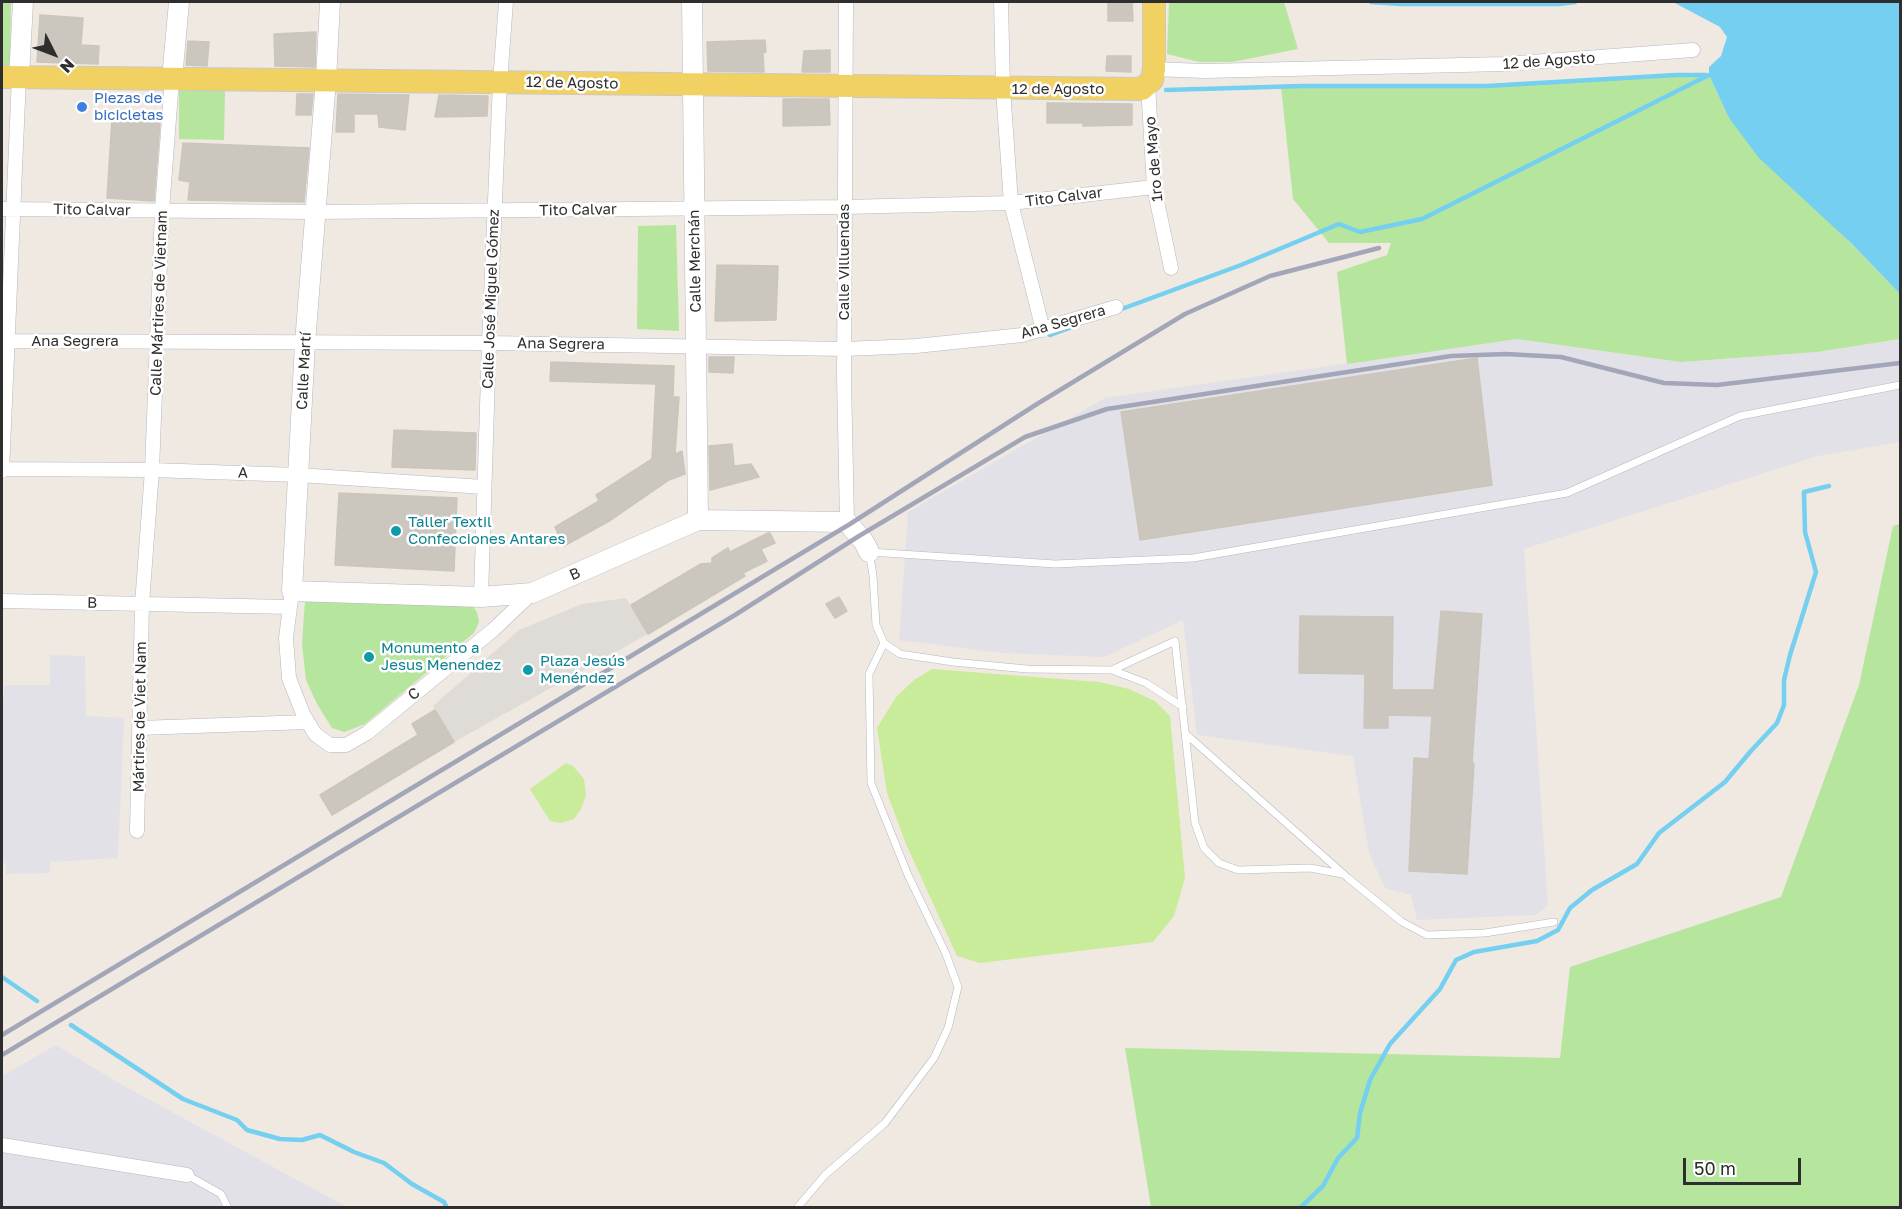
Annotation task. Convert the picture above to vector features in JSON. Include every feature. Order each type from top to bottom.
[{"type":"main road","points":[[1148,81],[1154,2]]},
{"type":"main road","name":"12 de Agosto","points":[[10,77],[1003,89],[1148,81]]},
{"type":"street","points":[[2,469],[10,77],[23,2]]},
{"type":"street","name":"Calle Mártires de Vietnam","points":[[142,604],[152,470],[162,210],[179,2]]},
{"type":"street","name":"Calle Martí","points":[[311,728],[290,678],[285,638],[291,599],[305,343],[330,2]]},
{"type":"street","name":"Calle José Miguel Gómez","points":[[481,597],[489,343],[500,82],[506,2]]},
{"type":"street","name":"Calle Merchán","points":[[692,2],[699,520]]},
{"type":"street","name":"Calle Villuendas","points":[[846,2],[844,349],[849,523]]},
{"type":"street","points":[[1001,2],[1003,89],[1011,203],[1043,330]]},
{"type":"street","name":"12 de Agosto","points":[[1148,81],[1204,71],[1506,64],[1693,50]]},
{"type":"street","name":"1ro de Mayo","points":[[1148,81],[1154,187],[1171,268]]},
{"type":"street","name":"Tito Calvar","points":[[7,209],[314,212],[844,207],[1011,203],[1154,187]]},
{"type":"street","name":"Ana Segrera","points":[[4,341],[489,343],[844,349],[927,345],[1022,335],[1116,307]]},
{"type":"street","name":"A","points":[[2,469],[152,470],[298,475],[484,487]]},
{"type":"street","name":"B","points":[[2,601],[142,604],[291,599],[481,597],[532,593],[699,520],[849,523]]},
{"type":"street","points":[[849,523],[869,552]]},
{"type":"street","name":"C","points":[[139,728],[311,728],[330,744],[346,745],[367,732],[493,630],[532,593]]},
{"type":"street","name":"Mártires de Viet Nam","points":[[137,831],[142,604]]},
{"type":"street","points":[[2,1145],[187,1175]]},
{"type":"lane","points":[[1183,707],[1146,682],[1112,670],[1027,669],[900,654],[884,643],[876,625],[869,552],[1055,564],[1193,558],[1567,493],[1740,416],[1900,385]]},
{"type":"lane","points":[[1112,670],[1175,641],[1195,823],[1204,848],[1219,863],[1238,870],[1310,868],[1344,875]]},
{"type":"lane","points":[[796,1208],[825,1175],[885,1123],[934,1058],[948,1028],[958,987],[946,954],[908,875],[871,783],[869,674],[884,643]]},
{"type":"lane","points":[[1187,735],[1344,875],[1402,922],[1427,934],[1485,933],[1554,922]]},
{"type":"lane","points":[[187,1175],[221,1194],[228,1208]]},
{"type":"shaded area","points":[[1517,339],[1681,362],[1817,352],[1900,339],[1900,442],[1818,456],[1524,549],[1548,905],[1536,915],[1417,920],[1411,895],[1385,888],[1369,853],[1353,756],[1197,735],[1183,620],[1104,657],[1002,653],[899,640],[908,512],[1105,398]]},
{"type":"shaded area","name":"Plaza Jesús Menéndez","points":[[626,598],[648,634],[454,742],[433,706],[519,630],[582,604]]},
{"type":"shaded area","points":[[50,655],[85,656],[86,716],[124,718],[118,858],[50,862],[50,873],[6,874],[6,863],[2,863],[2,708],[5,685],[50,685]]},
{"type":"shaded area","points":[[56,1045],[124,1086],[347,1207],[2,1207],[2,1076]]},
{"type":"green space","points":[[2,2],[11,2],[10,66],[2,66]]},
{"type":"green space","points":[[1169,2],[1284,2],[1298,49],[1232,62],[1199,62],[1167,54]]},
{"type":"green space","points":[[1709,75],[1729,118],[1900,294],[1900,339],[1817,352],[1681,362],[1517,339],[1347,364],[1337,272],[1387,255],[1391,243],[1329,243],[1293,199],[1281,87],[1487,86]]},
{"type":"green space","points":[[179,91],[225,91],[224,140],[179,139]]},
{"type":"green space","points":[[676,225],[679,331],[637,329],[638,226]]},
{"type":"green space","points":[[1900,524],[1900,1207],[1151,1207],[1125,1048],[1560,1058],[1570,967],[1781,897],[1859,685],[1893,526]]},
{"type":"green space","points":[[311,597],[471,604],[477,612],[479,622],[474,633],[365,724],[344,732],[332,728],[306,680],[302,644],[305,602]]},
{"type":"green space","points":[[932,669],[1099,682],[1129,689],[1155,701],[1170,716],[1185,878],[1174,916],[1153,942],[980,963],[957,956],[906,844],[887,793],[877,728],[896,697],[914,680]]},
{"type":"green space","points":[[566,763],[573,766],[584,779],[586,795],[574,819],[561,823],[550,821],[530,789]]},
{"type":"water","points":[[1673,2],[1900,2],[1900,294],[1851,243],[1759,158],[1729,118],[1709,75],[1709,67],[1721,56],[1727,37],[1720,27]]},
{"type":"building","points":[[1108,2],[1132,2],[1133,21],[1108,21]]},
{"type":"building","points":[[40,15],[83,18],[81,45],[99,46],[98,64],[37,62]]},
{"type":"building","points":[[316,32],[315,67],[275,66],[274,34]]},
{"type":"building","points":[[765,40],[764,72],[708,71],[707,42]]},
{"type":"building","points":[[188,41],[209,42],[207,66],[186,65]]},
{"type":"building","points":[[830,50],[830,72],[802,72],[804,51]]},
{"type":"building","points":[[1107,56],[1131,56],[1131,72],[1106,71]]},
{"type":"building","points":[[297,94],[313,94],[311,115],[296,115]]},
{"type":"building","points":[[338,94],[409,95],[405,130],[379,127],[378,114],[354,114],[354,132],[336,132]]},
{"type":"building","points":[[439,95],[488,96],[487,116],[435,117]]},
{"type":"building","points":[[783,99],[829,99],[830,125],[783,126]]},
{"type":"building","points":[[1047,103],[1132,104],[1132,125],[1083,126],[1083,123],[1047,123]]},
{"type":"building","points":[[112,119],[160,122],[154,201],[107,198]]},
{"type":"building","points":[[183,143],[309,148],[304,202],[188,200],[190,182],[179,180]]},
{"type":"building","points":[[717,265],[778,266],[776,320],[715,321]]},
{"type":"building","points":[[709,357],[734,357],[733,373],[709,372]]},
{"type":"building","points":[[1477,358],[1492,485],[1140,540],[1121,412]]},
{"type":"building","points":[[551,362],[674,366],[673,397],[679,397],[675,454],[682,451],[685,474],[669,480],[611,520],[564,546],[555,527],[599,501],[596,495],[652,459],[656,384],[550,381]]},
{"type":"building","points":[[394,430],[476,433],[475,470],[392,467]]},
{"type":"building","points":[[732,444],[734,466],[751,464],[759,477],[710,490],[709,446]]},
{"type":"building","name":"Taller Textil Confecciones Antares","points":[[339,493],[457,498],[454,571],[335,565]]},
{"type":"building","points":[[768,533],[775,543],[761,549],[767,561],[743,573],[745,576],[648,634],[631,605],[701,564],[712,563],[712,558],[728,548],[730,552]]},
{"type":"building","points":[[839,597],[847,611],[835,618],[826,604]]},
{"type":"building","points":[[1441,611],[1482,614],[1467,874],[1409,871],[1414,758],[1429,759],[1432,716],[1388,715],[1388,728],[1364,728],[1365,674],[1299,673],[1300,616],[1393,617],[1392,690],[1434,690]]},
{"type":"building","points":[[435,710],[454,742],[332,815],[320,795],[418,735],[412,724]]},
{"type":"waterway","points":[[1371,2],[1401,4],[1559,4],[1575,2]]},
{"type":"waterway","points":[[1166,90],[1303,86],[1487,86],[1706,75]]},
{"type":"waterway","points":[[1119,310],[1241,265],[1339,224],[1360,232],[1422,219],[1709,75]]},
{"type":"waterway","points":[[1050,335],[1075,326]]},
{"type":"waterway","points":[[1300,1208],[1323,1186],[1338,1158],[1357,1138],[1360,1113],[1370,1080],[1390,1044],[1440,989],[1456,960],[1474,952],[1537,941],[1558,930],[1570,908],[1592,890],[1637,864],[1659,833],[1725,782],[1777,723],[1784,705],[1784,680],[1790,655],[1816,572],[1805,532],[1804,492],[1829,486]]},
{"type":"waterway","points":[[2,977],[37,1001]]},
{"type":"waterway","points":[[71,1025],[183,1099],[237,1120],[247,1130],[280,1139],[302,1140],[320,1135],[354,1152],[384,1163],[412,1184],[444,1202],[447,1208]]},
{"type":"railway","points":[[2,1035],[850,524],[1037,404],[1185,314],[1270,276],[1379,248]]},
{"type":"railway","points":[[2,1055],[735,615],[859,536],[1025,437],[1107,409],[1451,356],[1506,354],[1561,357],[1664,383],[1717,385],[1900,363]]},
{"type":"place","name":"Piezas de bicicletas","points":[[82,107]]},
{"type":"place","name":"Taller Textil Confecciones Antares","points":[[396,531]]},
{"type":"place","name":"Monumento a Jesus Menendez","points":[[369,657]]},
{"type":"place","name":"Plaza Jesús Menéndez","points":[[528,670]]}]
